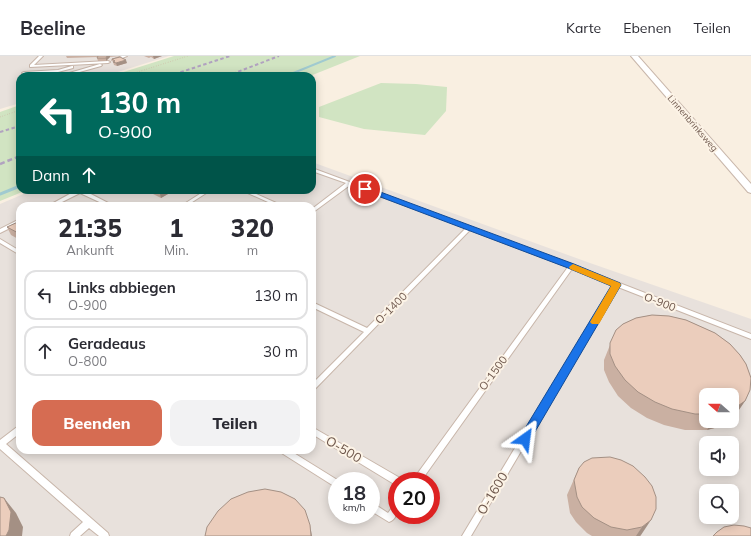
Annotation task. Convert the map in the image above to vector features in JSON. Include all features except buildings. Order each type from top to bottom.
[{"type":"street","name":"Linnenbrinksweg","points":[[634,56],[751,190]]},
{"type":"lane","points":[[26,72],[41,56]]},
{"type":"lane","points":[[74,72],[125,56]]},
{"type":"lane","points":[[31,66],[108,62]]},
{"type":"lane","points":[[49,72],[83,64]]},
{"type":"lane","name":"O-900","points":[[316,170],[571,266],[616,285],[751,336]]},
{"type":"lane","points":[[316,208],[350,183]]},
{"type":"lane","points":[[58,202],[73,194]]},
{"type":"lane","points":[[89,194],[104,202]]},
{"type":"lane","points":[[190,202],[202,194]]},
{"type":"lane","points":[[252,194],[272,202]]},
{"type":"lane","points":[[0,231],[16,223]]},
{"type":"lane","name":"O-1400","points":[[316,384],[470,228]]},
{"type":"lane","points":[[0,241],[16,251]]},
{"type":"lane","name":"O-1500","points":[[422,472],[571,266]]},
{"type":"lane","name":"O-1600","points":[[468,535],[616,285]]},
{"type":"lane","points":[[316,306],[368,331]]},
{"type":"lane","points":[[16,432],[0,444],[105,536]]},
{"type":"lane","name":"O-500","points":[[316,432],[388,476]]},
{"type":"lane","points":[[289,454],[328,478]]},
{"type":"lane","points":[[74,536],[89,522]]},
{"type":"path","points":[[138,72],[188,56]]},
{"type":"path","points":[[0,117],[16,111]]},
{"type":"shaded area","points":[[0,56],[169,56],[118,72],[16,72],[16,104],[0,109]]},
{"type":"shaded area","points":[[316,163],[590,263],[751,319],[751,536],[0,536],[0,204],[24,194],[316,194]]},
{"type":"green space","points":[[174,56],[360,56],[316,74],[316,72],[124,72]]},
{"type":"green space","points":[[381,83],[447,87],[446,111],[425,135],[364,129],[319,117],[319,107]]},
{"type":"green space","points":[[16,106],[17,194],[0,201],[0,112]]},
{"type":"waterway","points":[[296,72],[335,56]]},
{"type":"waterway","points":[[0,194],[16,188]]},
{"type":"railway","points":[[181,72],[230,56]]},
{"type":"railway","points":[[237,72],[279,56]]},
{"type":"railway","points":[[0,132],[16,127]]},
{"type":"railway","points":[[0,164],[16,158]]},
{"type":"slow traffic","points":[[573,267],[616,285],[595,322]]},
{"type":"route","points":[[365,189],[571,266],[616,285],[607,303],[525,439]]}]
